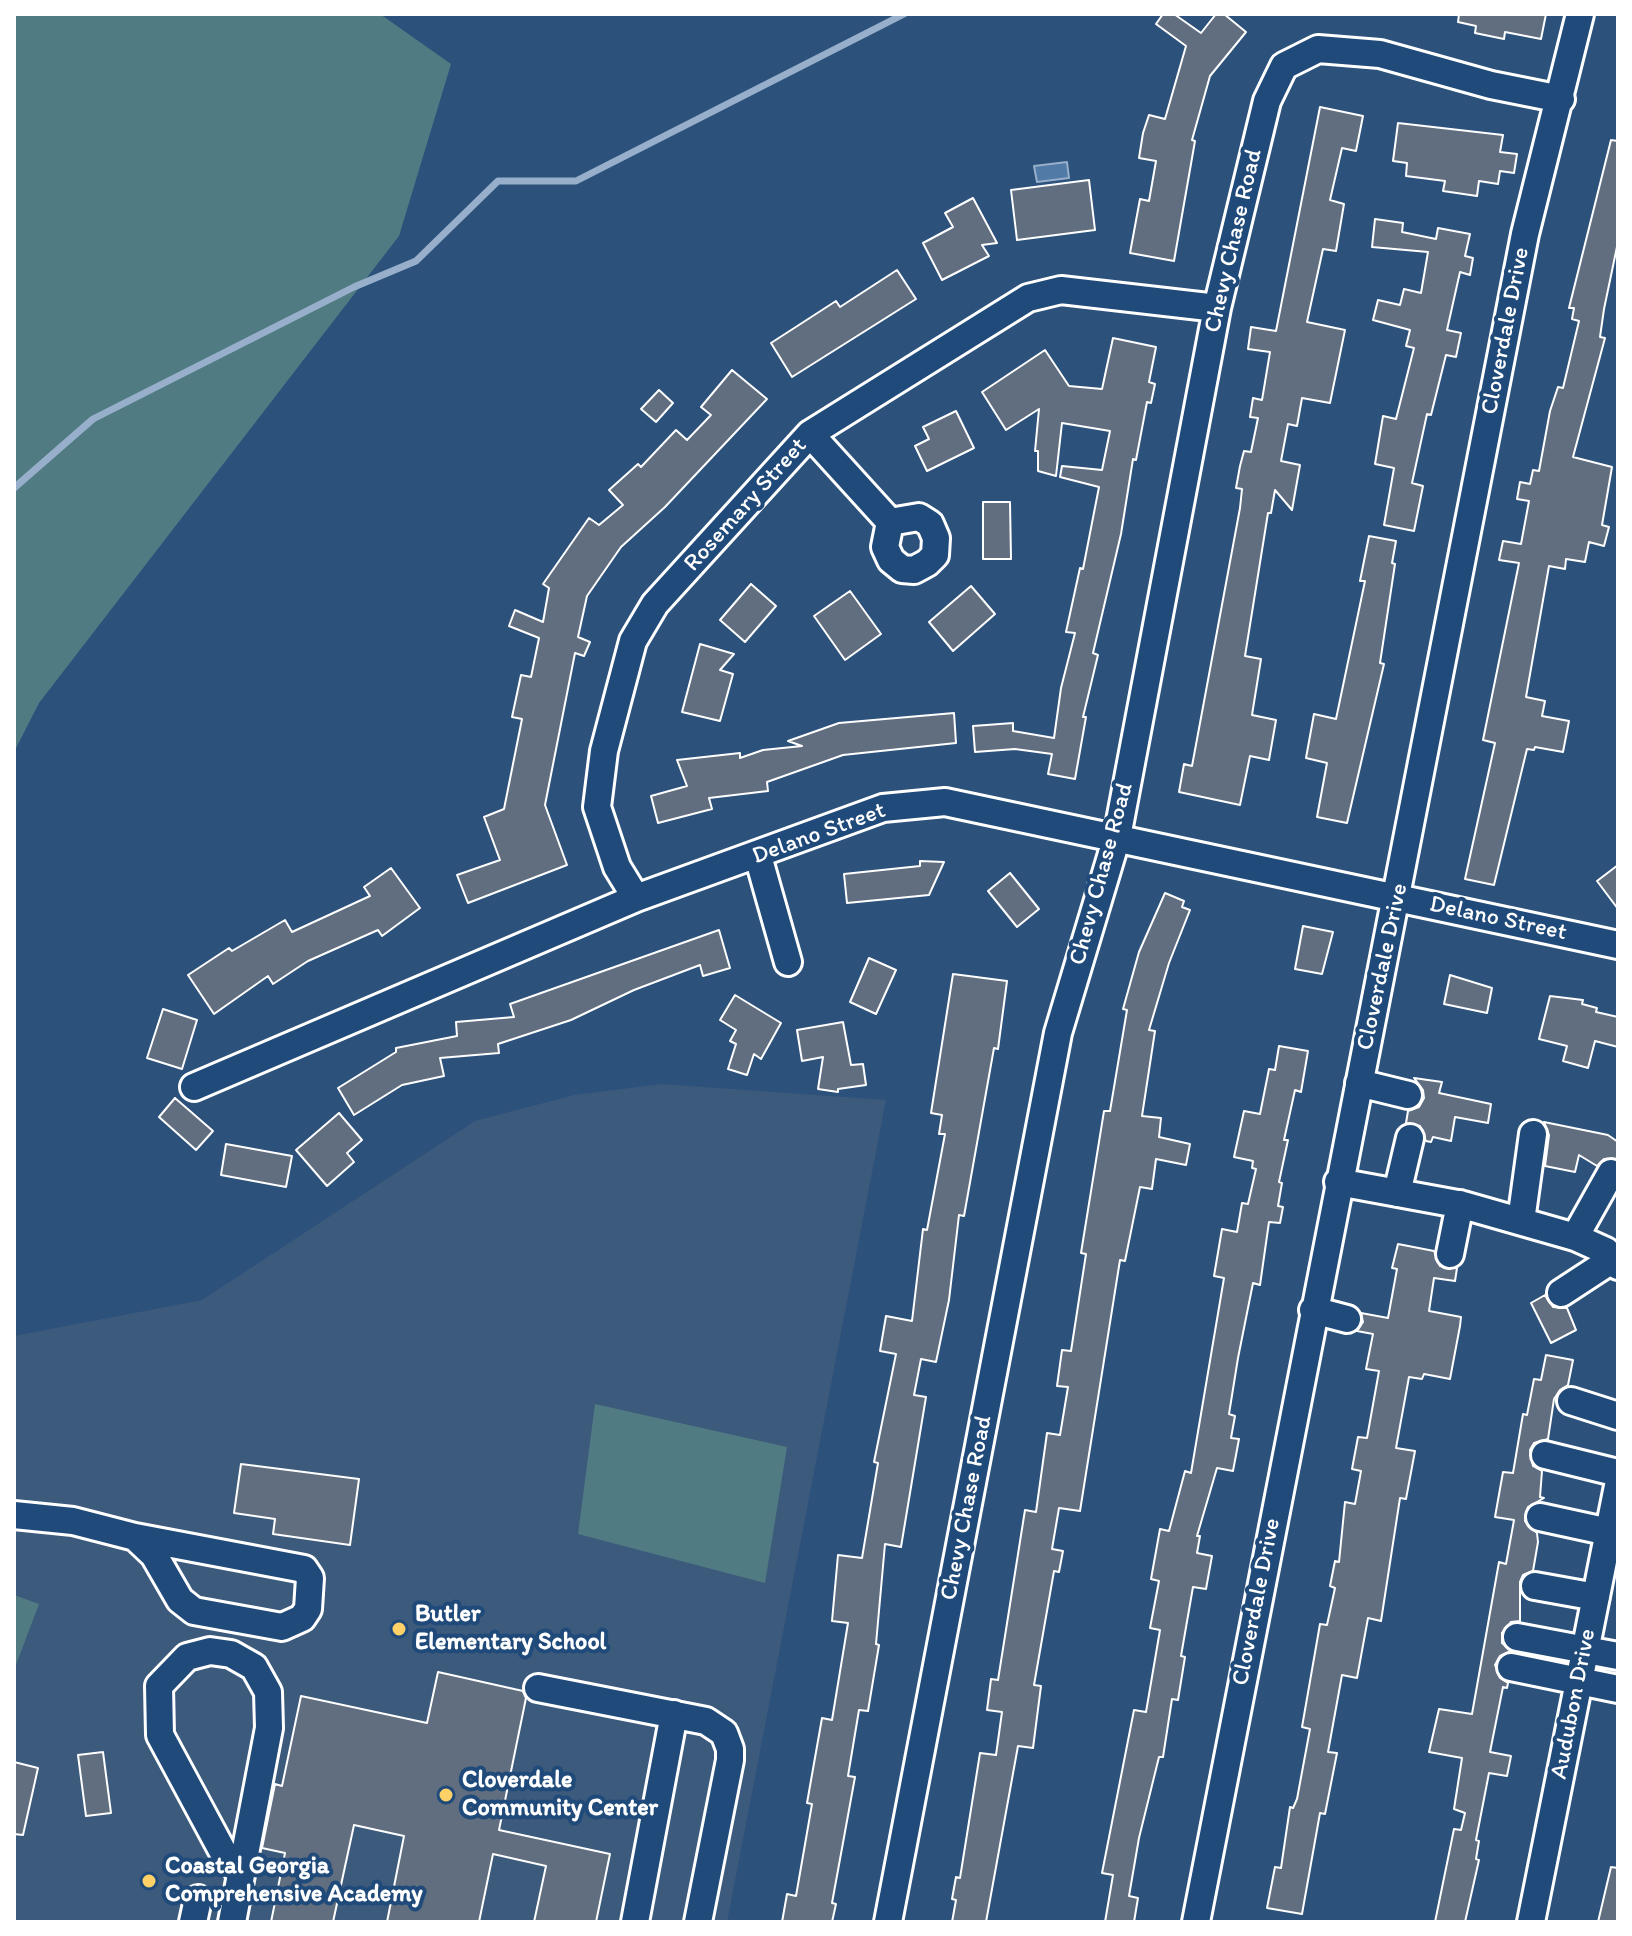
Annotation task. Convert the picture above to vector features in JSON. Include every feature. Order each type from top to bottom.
[{"type":"street","name":"Cloverdale Drive","points":[[1196,1922],[1525,234],[1580,14]]},
{"type":"street","name":"Chevy Chase Road","points":[[888,1922],[1058,1033],[1117,837],[1217,308],[1267,101],[1284,66],[1318,49],[1380,54],[1491,85],[1561,99]]},
{"type":"street","name":"Rosemary Street","points":[[636,898],[617,867],[597,807],[604,751],[633,641],[655,604],[810,434],[1028,298],[1061,290],[1217,308]]},
{"type":"street","points":[[810,434],[890,522]]},
{"type":"street","name":"Delano Street","points":[[194,1087],[636,898],[883,808],[945,802],[1618,945]]},
{"type":"street","points":[[758,856],[788,962]]},
{"type":"street","points":[[1359,1083],[1408,1095]]},
{"type":"street","points":[[1521,1221],[1533,1134]]},
{"type":"street","points":[[1397,1193],[1410,1138]]},
{"type":"street","points":[[1575,1237],[1611,1173]]},
{"type":"street","points":[[1338,1182],[1460,1204],[1575,1237],[1614,1254]]},
{"type":"street","points":[[1450,1254],[1460,1204]]},
{"type":"street","points":[[1561,1293],[1614,1254]]},
{"type":"street","points":[[1313,1310],[1347,1319]]},
{"type":"street","points":[[1571,1401],[1618,1416]]},
{"type":"street","points":[[1545,1455],[1618,1473]]},
{"type":"street","name":"Audubon Drive","points":[[1531,1922],[1596,1597],[1610,1549],[1617,1496]]},
{"type":"street","points":[[14,1515],[73,1521],[135,1537],[304,1569],[310,1578],[308,1609],[302,1618],[282,1627],[194,1611],[180,1600],[154,1555],[135,1537]]},
{"type":"street","points":[[1540,1517],[1610,1549]]},
{"type":"street","points":[[1535,1586],[1596,1597]]},
{"type":"street","points":[[1517,1637],[1618,1656]]},
{"type":"street","points":[[232,1922],[269,1728],[268,1692],[254,1667],[231,1654],[210,1651],[187,1657],[159,1686],[160,1735],[223,1852],[241,1874]]},
{"type":"street","points":[[1511,1667],[1618,1689]]},
{"type":"street","points":[[538,1688],[674,1714],[718,1727],[730,1749],[698,1922]]},
{"type":"street","points":[[635,1922],[674,1714]]},
{"type":"shaded area","points":[[1067,162],[1069,178],[1037,182],[1034,166]]},
{"type":"shaded area","name":"Butler Elementary School","points":[[662,1084],[886,1100],[727,1922],[14,1922],[14,1336],[202,1300],[475,1121],[574,1095]]},
{"type":"green space","points":[[14,14],[380,14],[451,64],[399,236],[39,703],[14,752]]},
{"type":"green space","points":[[595,1404],[787,1447],[765,1583],[578,1534]]},
{"type":"green space","points":[[14,1595],[39,1604],[14,1670]]},
{"type":"building","points":[[1163,14],[1174,14],[1201,33],[1216,14],[1224,14],[1246,32],[1210,76],[1192,140],[1195,141],[1174,261],[1130,253],[1140,199],[1149,201],[1156,161],[1139,158],[1143,133],[1149,115],[1165,119],[1186,46],[1156,24]]},
{"type":"building","points":[[1459,14],[1546,14],[1541,39],[1505,32],[1504,39],[1475,33],[1476,26],[1458,22]]},
{"type":"building","points":[[1320,107],[1363,116],[1356,151],[1342,148],[1330,200],[1344,204],[1336,251],[1323,249],[1307,322],[1345,330],[1330,403],[1302,398],[1297,426],[1288,424],[1281,461],[1300,465],[1292,510],[1275,490],[1271,513],[1268,513],[1245,656],[1261,659],[1252,715],[1276,720],[1269,760],[1250,756],[1240,805],[1179,792],[1184,764],[1192,766],[1240,508],[1242,489],[1236,488],[1240,466],[1244,451],[1251,452],[1258,418],[1250,417],[1253,398],[1262,400],[1270,352],[1248,349],[1251,327],[1276,331]]},
{"type":"building","points":[[1398,123],[1503,135],[1500,152],[1517,154],[1514,173],[1500,171],[1498,184],[1479,181],[1477,196],[1443,191],[1445,181],[1406,176],[1407,163],[1393,161]]},
{"type":"building","points":[[1611,140],[1618,141],[1618,242],[1600,337],[1605,338],[1573,457],[1612,467],[1602,525],[1609,527],[1604,546],[1589,542],[1585,562],[1566,559],[1565,569],[1549,566],[1526,697],[1545,701],[1542,716],[1569,721],[1563,752],[1535,747],[1534,750],[1527,749],[1494,885],[1465,879],[1495,743],[1483,740],[1519,563],[1499,560],[1503,541],[1521,544],[1529,501],[1517,499],[1520,482],[1530,484],[1533,470],[1539,471],[1550,411],[1558,387],[1563,388],[1579,321],[1572,319],[1574,308],[1569,308]]},
{"type":"building","points":[[1089,180],[1095,230],[1017,240],[1011,190]]},
{"type":"building","points":[[973,198],[997,243],[982,245],[989,256],[942,280],[923,243],[953,227],[945,213]]},
{"type":"building","points":[[1375,219],[1403,223],[1402,232],[1436,239],[1438,228],[1470,234],[1465,256],[1473,258],[1470,275],[1460,272],[1447,330],[1461,333],[1456,357],[1446,355],[1431,415],[1427,414],[1412,483],[1423,486],[1414,531],[1384,525],[1394,468],[1375,464],[1383,416],[1396,419],[1414,348],[1406,346],[1410,330],[1373,320],[1378,300],[1400,305],[1404,289],[1421,293],[1428,252],[1372,247]]},
{"type":"building","points":[[897,270],[916,299],[792,377],[771,343],[836,301],[840,307]]},
{"type":"building","points":[[1113,338],[1156,347],[1149,382],[1155,384],[1151,403],[1147,402],[1136,460],[1133,459],[1121,534],[1093,653],[1098,655],[1083,717],[1086,717],[1075,779],[1048,774],[1052,754],[1015,749],[975,752],[973,726],[1013,723],[1013,731],[1054,738],[1061,688],[1075,633],[1066,632],[1080,568],[1083,569],[1099,487],[1060,477],[1062,466],[1102,470],[1110,431],[1062,423],[1056,476],[1038,471],[1038,451],[1035,451],[1039,409],[1006,430],[982,392],[1045,350],[1069,386],[1102,389]]},
{"type":"building","points":[[732,370],[767,399],[665,507],[621,547],[587,596],[578,637],[590,642],[584,656],[575,653],[545,805],[567,865],[468,903],[457,875],[500,860],[484,817],[504,809],[522,719],[512,717],[521,675],[531,677],[539,638],[509,626],[515,610],[543,622],[549,588],[543,584],[589,518],[599,525],[623,505],[609,490],[638,464],[641,467],[676,430],[687,440],[711,415],[701,407]]},
{"type":"building","points":[[659,390],[673,403],[656,422],[641,409]]},
{"type":"building","points":[[956,411],[974,448],[927,471],[915,446],[929,439],[923,427]]},
{"type":"building","points":[[983,502],[1010,502],[1011,559],[983,559]]},
{"type":"building","points":[[1369,536],[1396,541],[1392,563],[1395,564],[1380,663],[1384,664],[1347,823],[1317,817],[1327,763],[1306,758],[1314,714],[1336,719],[1365,581],[1360,581]]},
{"type":"building","points":[[751,584],[776,606],[745,642],[720,620]]},
{"type":"building","points":[[971,586],[995,614],[953,651],[929,622]]},
{"type":"building","points":[[850,591],[881,634],[845,660],[814,616]]},
{"type":"building","points":[[700,644],[734,654],[720,670],[733,674],[720,721],[682,712]]},
{"type":"building","points":[[954,713],[956,743],[843,755],[767,782],[768,791],[709,798],[712,809],[658,823],[651,796],[687,786],[677,760],[740,753],[740,758],[763,750],[802,746],[788,741],[839,723]]},
{"type":"building","points":[[920,861],[944,862],[929,895],[847,903],[844,874],[920,866]]},
{"type":"building","points":[[1618,865],[1618,909],[1597,881]]},
{"type":"building","points":[[391,868],[420,908],[382,936],[378,930],[308,961],[273,984],[268,976],[214,1014],[188,975],[229,948],[232,951],[285,920],[292,932],[370,896],[364,887]]},
{"type":"building","points":[[1010,873],[1039,909],[1017,927],[988,891]]},
{"type":"building","points":[[1165,893],[1184,901],[1182,907],[1190,910],[1169,963],[1149,1030],[1155,1031],[1142,1116],[1161,1118],[1159,1137],[1190,1144],[1186,1165],[1156,1159],[1152,1189],[1140,1187],[1125,1261],[1120,1260],[1080,1511],[1059,1508],[1052,1549],[1063,1551],[1059,1572],[1054,1571],[1034,1685],[1041,1686],[1033,1748],[1018,1746],[986,1922],[952,1922],[956,1900],[952,1899],[956,1877],[960,1878],[980,1753],[996,1755],[1002,1712],[987,1710],[991,1679],[998,1680],[1025,1510],[1036,1512],[1047,1433],[1060,1435],[1068,1387],[1057,1386],[1062,1350],[1071,1351],[1086,1254],[1081,1253],[1104,1111],[1110,1111],[1127,1010],[1123,1009],[1139,952]]},
{"type":"building","points":[[1303,926],[1333,932],[1322,974],[1295,969]]},
{"type":"building","points":[[719,930],[730,968],[703,976],[700,965],[634,990],[571,1020],[498,1044],[499,1053],[440,1058],[444,1076],[402,1085],[354,1115],[338,1088],[396,1052],[396,1048],[457,1036],[456,1022],[514,1017],[510,1004]]},
{"type":"building","points":[[869,958],[896,970],[876,1014],[850,1002]]},
{"type":"building","points":[[953,974],[1007,981],[998,1049],[994,1048],[964,1216],[959,1215],[949,1300],[936,1362],[921,1359],[914,1395],[926,1397],[901,1547],[885,1544],[876,1644],[879,1645],[868,1711],[859,1710],[848,1776],[855,1777],[832,1903],[836,1904],[832,1922],[782,1922],[787,1894],[796,1896],[812,1804],[807,1803],[822,1718],[832,1720],[848,1623],[832,1621],[838,1555],[862,1558],[878,1463],[874,1462],[896,1354],[880,1351],[886,1316],[912,1321],[923,1229],[927,1230],[945,1134],[939,1134],[942,1115],[931,1113]]},
{"type":"building","points":[[1450,975],[1492,988],[1487,1013],[1444,1004]]},
{"type":"building","points":[[735,995],[781,1023],[761,1059],[754,1054],[747,1075],[728,1069],[736,1044],[730,1041],[736,1030],[720,1020]]},
{"type":"building","points":[[1550,996],[1583,1000],[1582,1004],[1597,1008],[1596,1012],[1618,1017],[1618,1047],[1595,1041],[1588,1068],[1563,1061],[1567,1046],[1539,1039]]},
{"type":"building","points":[[163,1009],[197,1020],[182,1069],[147,1058]]},
{"type":"building","points":[[843,1022],[851,1065],[863,1064],[866,1085],[838,1089],[838,1092],[818,1089],[823,1057],[802,1061],[797,1030]]},
{"type":"building","points":[[1279,1046],[1308,1051],[1301,1092],[1295,1090],[1284,1140],[1288,1140],[1279,1182],[1282,1183],[1278,1206],[1283,1207],[1280,1223],[1269,1222],[1260,1285],[1253,1283],[1238,1358],[1229,1414],[1235,1416],[1231,1438],[1239,1439],[1233,1471],[1217,1468],[1197,1536],[1200,1536],[1197,1553],[1212,1556],[1206,1589],[1193,1587],[1181,1656],[1185,1657],[1178,1700],[1172,1699],[1163,1757],[1159,1757],[1139,1838],[1129,1896],[1138,1898],[1134,1922],[1105,1922],[1113,1875],[1102,1873],[1134,1710],[1146,1712],[1160,1630],[1150,1628],[1159,1581],[1151,1579],[1160,1529],[1169,1531],[1185,1471],[1191,1473],[1224,1278],[1214,1276],[1222,1229],[1237,1232],[1242,1203],[1248,1204],[1256,1169],[1252,1168],[1253,1161],[1234,1157],[1244,1111],[1260,1114],[1269,1069],[1275,1070]]},
{"type":"building","points":[[1414,1078],[1442,1082],[1439,1093],[1491,1104],[1488,1123],[1455,1117],[1451,1141],[1433,1137],[1431,1142],[1426,1141],[1420,1126],[1406,1123],[1408,1111],[1419,1107],[1424,1098],[1423,1090]]},
{"type":"building","points":[[175,1098],[213,1131],[196,1150],[159,1117]]},
{"type":"building","points":[[339,1113],[362,1140],[347,1153],[354,1162],[327,1186],[296,1150]]},
{"type":"building","points":[[1544,1122],[1608,1135],[1618,1142],[1618,1159],[1604,1159],[1597,1166],[1579,1155],[1575,1172],[1545,1166],[1549,1135]]},
{"type":"building","points":[[226,1144],[292,1156],[286,1187],[221,1175]]},
{"type":"building","points":[[1398,1244],[1434,1251],[1440,1266],[1457,1268],[1455,1281],[1434,1278],[1429,1311],[1461,1317],[1460,1326],[1450,1379],[1424,1374],[1422,1379],[1409,1377],[1396,1448],[1415,1451],[1406,1499],[1400,1498],[1381,1621],[1368,1618],[1357,1678],[1342,1675],[1328,1752],[1337,1753],[1325,1814],[1320,1813],[1302,1914],[1267,1908],[1275,1867],[1281,1868],[1290,1807],[1293,1808],[1297,1799],[1310,1729],[1302,1727],[1320,1624],[1327,1625],[1335,1588],[1330,1586],[1335,1561],[1339,1562],[1345,1502],[1355,1504],[1361,1471],[1352,1469],[1358,1437],[1367,1438],[1379,1371],[1366,1369],[1373,1334],[1357,1331],[1363,1322],[1361,1313],[1388,1318],[1397,1269],[1392,1268]]},
{"type":"building","points":[[1545,1295],[1553,1307],[1567,1308],[1576,1330],[1551,1343],[1531,1303]]},
{"type":"building","points":[[1546,1355],[1573,1360],[1568,1385],[1554,1399],[1548,1439],[1534,1443],[1530,1450],[1533,1466],[1542,1471],[1540,1497],[1544,1498],[1528,1507],[1525,1521],[1537,1533],[1538,1542],[1533,1571],[1523,1575],[1520,1582],[1520,1621],[1511,1622],[1502,1633],[1502,1643],[1511,1651],[1500,1656],[1495,1665],[1500,1678],[1508,1683],[1507,1688],[1503,1687],[1490,1752],[1511,1756],[1507,1776],[1489,1773],[1476,1840],[1479,1841],[1476,1859],[1479,1860],[1465,1922],[1435,1922],[1454,1829],[1461,1830],[1465,1813],[1454,1809],[1462,1758],[1429,1752],[1439,1709],[1472,1714],[1499,1562],[1506,1564],[1514,1520],[1495,1517],[1503,1472],[1513,1473],[1523,1414],[1527,1415],[1534,1379],[1541,1380]]},
{"type":"building","points":[[241,1464],[359,1479],[350,1545],[273,1534],[275,1519],[234,1513]]},
{"type":"building","name":"Cloverdale Community Center","points":[[438,1672],[523,1691],[526,1698],[499,1830],[610,1854],[596,1922],[534,1922],[546,1866],[493,1854],[479,1922],[387,1922],[404,1836],[354,1825],[333,1922],[271,1922],[285,1853],[262,1848],[275,1784],[282,1786],[301,1696],[427,1723]]},
{"type":"building","points":[[103,1752],[111,1813],[86,1816],[78,1755]]},
{"type":"building","points":[[14,1762],[38,1768],[23,1835],[14,1834]]},
{"type":"building","points":[[1611,1867],[1618,1868],[1618,1922],[1598,1922]]},
{"type":"waterway","points":[[14,488],[93,419],[354,287],[416,261],[498,181],[576,181],[904,14]]},
{"type":"place","name":"Butler Elementary School","points":[[399,1629]]},
{"type":"place","name":"Cloverdale Community Center","points":[[446,1795]]},
{"type":"place","name":"Coastal Georgia Comprehensive Academy","points":[[149,1881]]}]
